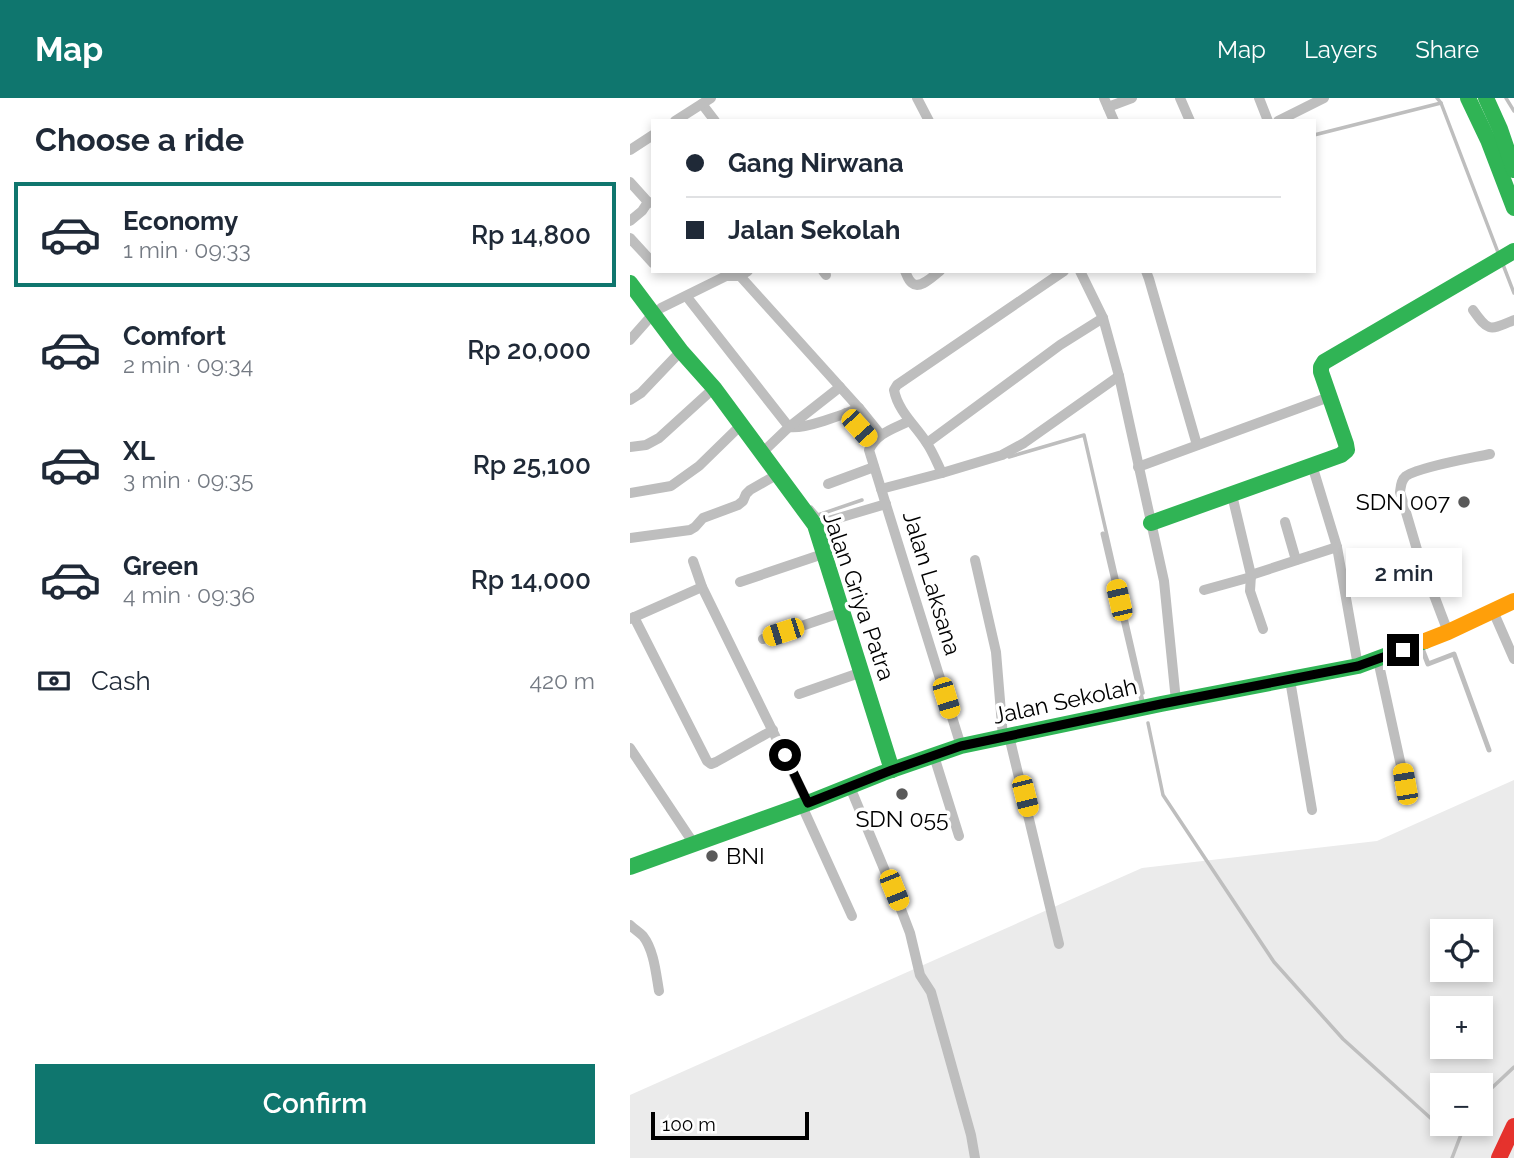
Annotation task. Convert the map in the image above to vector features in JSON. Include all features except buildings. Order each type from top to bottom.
[{"type":"street","points":[[917,98],[928,119]]},
{"type":"street","points":[[1113,119],[1106,102],[1132,98]]},
{"type":"street","points":[[1180,98],[1189,119]]},
{"type":"street","points":[[1259,98],[1267,119]]},
{"type":"street","points":[[1282,119],[1324,98]]},
{"type":"street","points":[[1468,98],[1488,140],[1514,208]]},
{"type":"street","points":[[1486,98],[1508,125],[1514,170]]},
{"type":"street","points":[[678,119],[706,101],[714,119]]},
{"type":"street","points":[[630,150],[651,136]]},
{"type":"street","points":[[630,182],[650,203],[630,221]]},
{"type":"street","points":[[630,238],[651,261]]},
{"type":"street","points":[[1151,523],[1341,455],[1347,450],[1346,444],[1321,372],[1324,362],[1506,255]]},
{"type":"street","points":[[906,273],[912,283],[921,285],[937,273]]},
{"type":"street","points":[[942,472],[927,443],[909,421],[895,397],[894,390],[897,385],[1061,273]]},
{"type":"street","points":[[1081,273],[1103,317],[1119,376],[1164,581],[1177,701]]},
{"type":"street","points":[[1147,273],[1197,445]]},
{"type":"street","points":[[630,340],[657,311],[687,297],[723,274],[744,274],[859,408],[876,438]]},
{"type":"street","name":"Jalan Griya Patra","points":[[630,283],[657,311],[681,351],[714,388],[740,426],[765,450],[778,474],[815,526],[892,770]]},
{"type":"street","points":[[687,297],[789,427],[799,428],[859,408]]},
{"type":"street","points":[[1474,310],[1488,327],[1493,329],[1514,320]]},
{"type":"street","points":[[927,443],[1060,345],[1103,317]]},
{"type":"street","points":[[630,400],[641,393],[681,351]]},
{"type":"street","points":[[881,489],[1002,455],[1024,443],[1119,376]]},
{"type":"street","points":[[765,450],[839,387]]},
{"type":"street","points":[[630,447],[653,442],[714,388]]},
{"type":"street","points":[[1138,467],[1329,397]]},
{"type":"street","points":[[846,413],[876,438]]},
{"type":"street","points":[[876,438],[909,421]]},
{"type":"street","points":[[630,494],[671,486],[699,466],[740,426]]},
{"type":"street","name":"Jalan Laksana","points":[[876,438],[869,450],[961,746]]},
{"type":"street","points":[[1448,632],[1418,553],[1400,492],[1401,483],[1406,476],[1421,470],[1490,454]]},
{"type":"street","points":[[1312,465],[1337,547],[1358,666]]},
{"type":"street","points":[[828,484],[874,467]]},
{"type":"street","points":[[630,538],[690,530],[703,518],[738,505],[750,490],[778,474]]},
{"type":"street","points":[[1232,495],[1251,576],[1250,591],[1263,629]]},
{"type":"street","points":[[815,526],[886,504]]},
{"type":"street","points":[[1285,522],[1296,560]]},
{"type":"street","points":[[1204,590],[1337,547]]},
{"type":"street","points":[[740,582],[823,554]]},
{"type":"street","points":[[975,560],[996,652],[1006,737],[1059,944]]},
{"type":"street","points":[[693,561],[702,587],[774,730],[852,916]]},
{"type":"street","points":[[702,587],[632,618],[707,761],[711,764],[716,762],[774,730]]},
{"type":"street","name":"Jalan Sekolah","points":[[630,867],[961,746],[1358,666],[1448,632],[1514,601]]},
{"type":"street","points":[[1493,611],[1514,659]]},
{"type":"street","points":[[763,639],[843,612]]},
{"type":"street","points":[[1378,660],[1405,784]]},
{"type":"street","points":[[799,695],[862,673]]},
{"type":"street","points":[[1290,680],[1312,810]]},
{"type":"street","points":[[630,748],[694,844]]},
{"type":"street","points":[[934,756],[959,836]]},
{"type":"street","points":[[850,787],[910,933],[920,975],[931,992],[975,1158]]},
{"type":"street","points":[[630,925],[647,943],[659,991]]},
{"type":"street","points":[[1499,1158],[1514,1126]]},
{"type":"lane","points":[[1102,534],[1145,707]]},
{"type":"lane","points":[[1420,643],[1429,664],[1454,654],[1489,750]]},
{"type":"shaded area","points":[[1514,780],[1514,1158],[630,1158],[630,1095],[1142,868],[1377,841]]},
{"type":"waterway","points":[[1437,98],[1499,255]]},
{"type":"waterway","points":[[1506,98],[1514,111]]},
{"type":"waterway","points":[[1316,134],[1441,103]]},
{"type":"waterway","points":[[1502,262],[1514,293]]},
{"type":"waterway","points":[[1009,457],[1084,435],[1143,693]]},
{"type":"waterway","points":[[811,507],[818,515],[862,500]]},
{"type":"waterway","points":[[1148,723],[1163,795],[1274,962],[1343,1039],[1430,1118]]},
{"type":"waterway","points":[[1493,1087],[1514,1067]]},
{"type":"waterway","points":[[1452,1158],[1460,1136]]},
{"type":"traffic: fast","points":[[1468,98],[1488,140],[1514,208]]},
{"type":"traffic: fast","points":[[1486,98],[1514,170]]},
{"type":"traffic: fast","points":[[1151,523],[1341,455],[1347,450],[1346,444],[1321,372],[1324,362],[1514,251]]},
{"type":"traffic: fast","points":[[630,283],[681,351],[714,388],[815,525],[892,770]]},
{"type":"traffic: fast","points":[[630,867],[961,746],[1358,666],[1425,641]]},
{"type":"traffic: slow","points":[[1425,641],[1514,601]]},
{"type":"traffic: jam","points":[[1499,1158],[1514,1126]]},
{"type":"place","name":"SDN 007","points":[[1464,502]]},
{"type":"place","name":"SDN 055","points":[[902,794]]},
{"type":"place","name":"BNI","points":[[712,856]]},
{"type":"route","points":[[785,755],[808,803],[961,746],[1358,666],[1403,650]]}]
